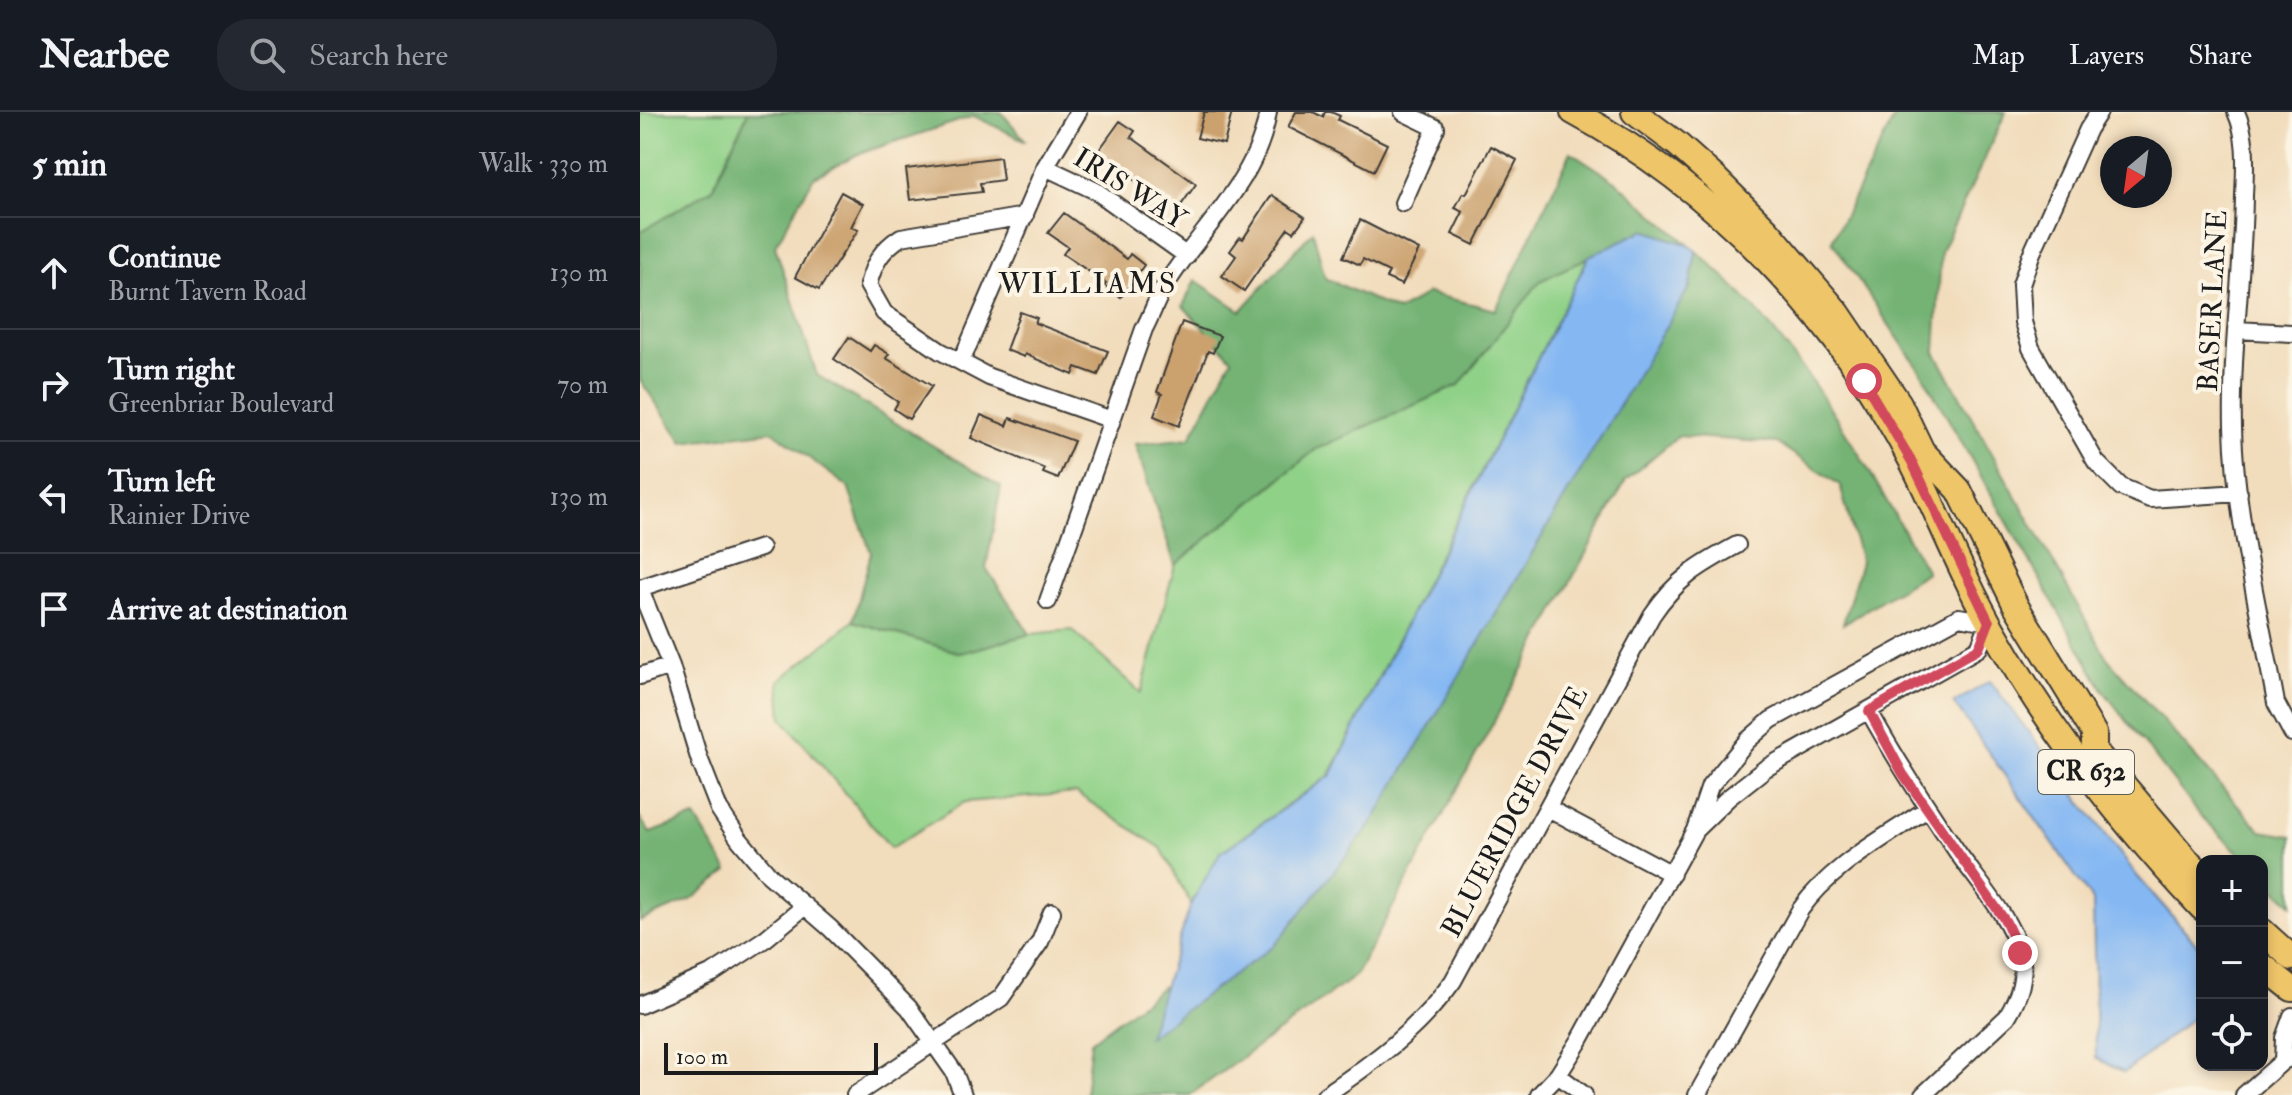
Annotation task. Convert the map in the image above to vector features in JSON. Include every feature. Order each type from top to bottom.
[{"type":"main road","name":"CR 632","points":[[1573,112],[1622,139],[1687,187],[1753,246],[1815,313],[1864,381],[1912,462],[1989,622],[2102,795],[2196,902]]},
{"type":"main road","name":"CR 632","points":[[1634,112],[1677,144],[1726,189],[1768,231],[1838,313],[1899,403],[1922,451],[1959,490],[2016,606],[2094,733],[2094,750],[2196,868]]},
{"type":"main road","points":[[1922,451],[1991,586],[1989,622],[2012,633],[2082,740],[2094,750]]},
{"type":"main road","points":[[2268,936],[2292,958]]},
{"type":"main road","points":[[2268,971],[2291,992]]},
{"type":"street","points":[[961,362],[1045,167],[1078,112]]},
{"type":"street","points":[[1048,601],[1144,329],[1163,290],[1260,148],[1268,112]]},
{"type":"street","points":[[1403,112],[1436,128],[1403,203]]},
{"type":"street","points":[[2099,112],[2088,129],[2031,255],[2021,285],[2023,322],[2031,348],[2096,462],[2121,487],[2150,499],[2239,493]]},
{"type":"street","name":"BASER LANE","points":[[2236,112],[2241,122],[2245,148],[2233,427],[2239,493],[2276,703],[2292,733]]},
{"type":"street","name":"IRIS WAY","points":[[1045,167],[1096,191],[1187,256]]},
{"type":"street","points":[[1025,216],[901,237],[886,247],[874,264],[868,285],[884,313],[961,362],[989,377],[1112,420]]},
{"type":"street","points":[[2236,330],[2292,333]]},
{"type":"street","name":"BLUERIDGE DRIVE","points":[[1325,1095],[1376,1061],[1443,996],[1652,615],[1668,592],[1701,565],[1737,545]]},
{"type":"street","points":[[761,548],[640,589],[671,666],[699,758],[719,809],[739,839],[762,867],[909,1008],[960,1083],[963,1095]]},
{"type":"street","points":[[1539,1095],[1558,1075],[1672,874],[1695,830],[1710,786],[1747,741],[1771,720],[1959,617],[1989,622],[1979,648],[1766,768],[1695,830]]},
{"type":"street","points":[[640,676],[671,666]]},
{"type":"street","points":[[1869,711],[1903,774],[2006,922],[2020,953],[2023,981],[2017,1001],[2007,1017],[1923,1095]]},
{"type":"street","points":[[1548,808],[1672,874]]},
{"type":"street","points":[[1697,1095],[1814,890],[1849,861],[1927,809]]},
{"type":"street","points":[[640,1005],[713,973],[765,939],[805,906]]},
{"type":"street","points":[[855,1095],[1001,998],[1040,942],[1052,912]]},
{"type":"street","points":[[2244,1095],[2286,1060],[2284,1038],[2292,1016]]},
{"type":"street","points":[[1558,1075],[1584,1095]]},
{"type":"green space","points":[[640,112],[748,112],[712,189],[640,232]]},
{"type":"green space","points":[[748,112],[1001,112],[1026,141],[974,116],[858,154],[814,177],[775,246],[817,375],[1001,487],[986,568],[1030,634],[961,653],[853,621],[871,553],[848,487],[773,431],[683,442],[640,380],[640,232],[712,189]]},
{"type":"green space","points":[[1897,112],[2006,112],[1941,252],[1935,352],[2107,658],[2261,831],[2292,836],[2292,905],[2268,882],[2268,855],[2241,855],[2200,815],[2105,693],[1923,375],[1832,241]]},
{"type":"green space","points":[[1571,152],[1617,182],[1689,245],[1644,230],[1540,281],[1459,385],[1316,449],[1175,565],[1135,444],[1190,438],[1232,359],[1183,306],[1195,280],[1241,311],[1313,231],[1325,278],[1398,311],[1428,293],[1496,310]]},
{"type":"green space","points":[[1696,251],[1733,285],[1797,360],[1852,443],[1927,572],[1843,624],[1861,562],[1840,485],[1777,443],[1678,436],[1626,480],[1355,976],[1190,1095],[1085,1095],[1091,1041],[1165,985],[1150,1036],[1690,287]]},
{"type":"green space","points":[[1589,256],[1330,775],[1220,853],[1191,904],[1161,848],[1076,793],[965,802],[891,848],[782,718],[779,681],[853,621],[961,653],[1030,634],[1072,630],[1141,693],[1175,565],[1316,449],[1459,385],[1540,281]]},
{"type":"green space","points":[[695,817],[728,871],[691,900],[640,921],[640,818],[650,833]]},
{"type":"water","points":[[1644,230],[1689,245],[1696,251],[1690,286],[1371,825],[1275,945],[1148,1037],[1191,904],[1220,853],[1331,775],[1589,256]]},
{"type":"water","points":[[1990,681],[2138,877],[2196,943],[2196,1017],[2124,1073],[2096,1058],[2093,901],[1954,703]]},
{"type":"building","points":[[1204,112],[1232,112],[1224,144],[1197,138]]},
{"type":"building","points":[[1296,112],[1313,112],[1323,117],[1325,112],[1331,112],[1340,116],[1338,120],[1387,144],[1374,171],[1288,127]]},
{"type":"building","points":[[1120,121],[1135,131],[1131,137],[1196,184],[1179,208],[1161,195],[1159,198],[1097,153]]},
{"type":"building","points":[[1491,146],[1517,160],[1474,245],[1452,234],[1463,212],[1455,208],[1463,193],[1466,194]]},
{"type":"building","points":[[1000,157],[1003,180],[980,183],[982,192],[910,200],[906,169]]},
{"type":"building","points":[[841,192],[863,204],[851,227],[858,230],[819,290],[795,277]]},
{"type":"building","points":[[1272,195],[1305,217],[1294,232],[1288,228],[1244,291],[1222,276],[1236,256],[1230,251],[1240,237],[1243,239]]},
{"type":"building","points":[[1064,213],[1127,259],[1130,254],[1144,265],[1121,297],[1063,254],[1068,247],[1048,233]]},
{"type":"building","points":[[1360,220],[1419,250],[1402,285],[1386,278],[1389,272],[1363,259],[1360,265],[1343,257]]},
{"type":"building","points":[[1020,312],[1037,318],[1035,323],[1108,351],[1098,375],[1076,367],[1073,375],[1025,354],[1024,357],[1006,350]]},
{"type":"building","points":[[1182,322],[1220,336],[1213,353],[1208,351],[1179,426],[1154,416],[1162,394],[1157,392]]},
{"type":"building","points":[[849,337],[870,351],[874,345],[889,354],[886,358],[932,386],[909,419],[894,409],[898,402],[834,359]]},
{"type":"building","points":[[981,415],[1007,426],[1010,418],[1074,441],[1058,479],[1043,473],[1045,469],[971,438]]},
{"type":"district","name":"WILLIAMS","points":[[1088,283]]},
{"type":"route","points":[[1864,381],[1912,462],[1989,622],[1979,648],[1869,711],[1903,774],[2006,922],[2020,953]]}]
